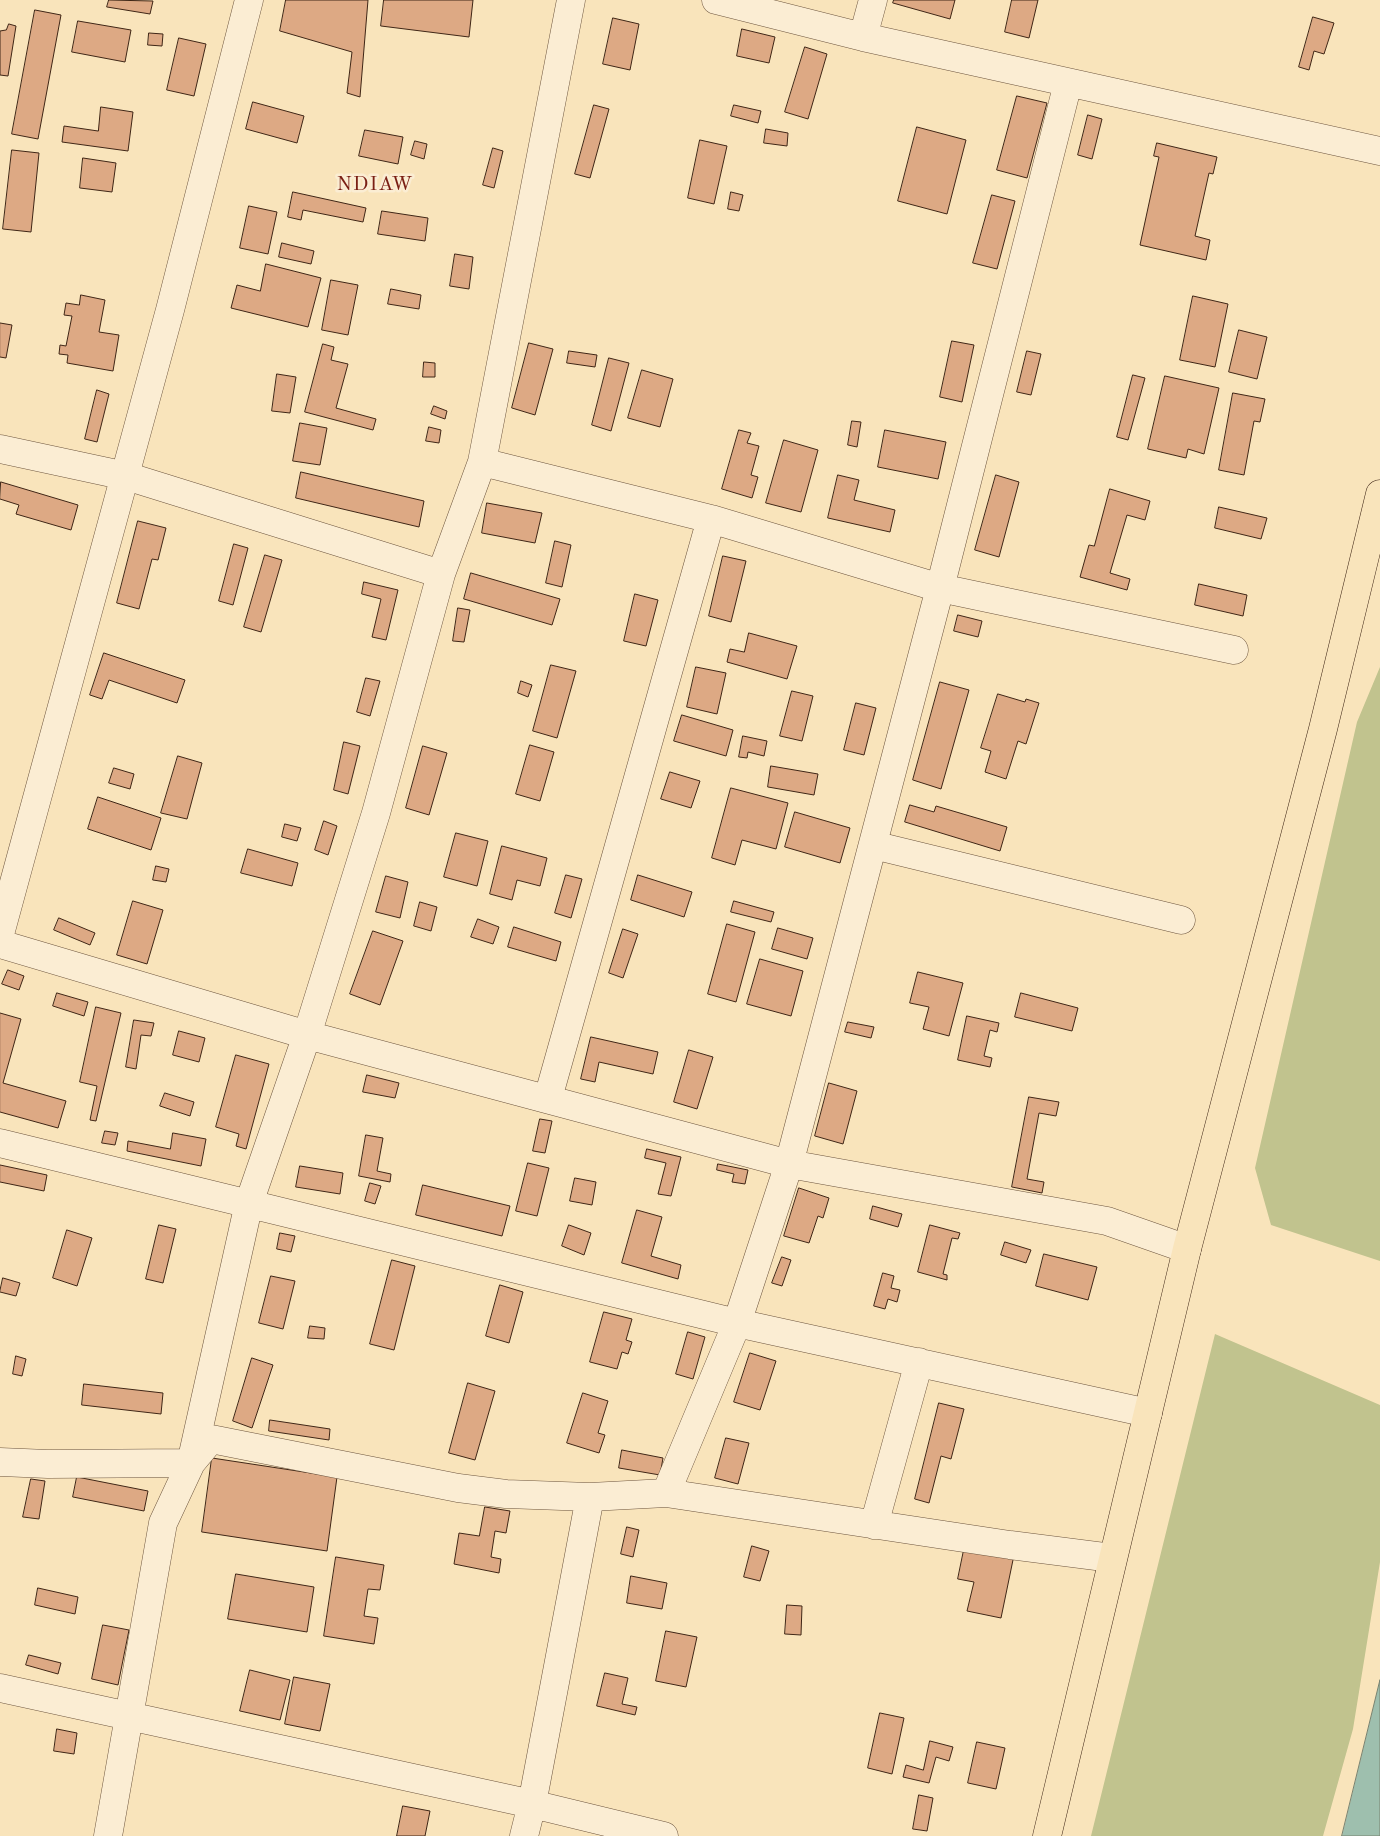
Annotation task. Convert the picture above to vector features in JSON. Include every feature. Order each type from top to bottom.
[{"type":"main road","points":[[1047,1836],[1187,1249],[1323,729],[1380,494]]},
{"type":"street","points":[[0,934],[168,319],[249,0]]},
{"type":"street","points":[[191,1463],[249,1203],[307,1035],[376,813],[441,574],[482,462],[571,0]]},
{"type":"street","points":[[716,0],[863,37],[1380,151]]},
{"type":"street","points":[[863,37],[873,0]]},
{"type":"street","points":[[666,1493],[737,1323],[789,1164],[940,588],[1068,83]]},
{"type":"street","points":[[0,449],[126,476],[441,574]]},
{"type":"street","points":[[482,462],[710,519],[940,588],[1234,650]]},
{"type":"street","points":[[548,1098],[710,519]]},
{"type":"street","points":[[873,845],[1181,920]]},
{"type":"street","points":[[0,944],[307,1035],[789,1164],[1106,1222],[1187,1249]]},
{"type":"street","points":[[0,1143],[737,1323],[1148,1413]]},
{"type":"street","points":[[874,1525],[919,1362]]},
{"type":"street","points":[[108,1836],[162,1523],[191,1463],[211,1438],[458,1488],[506,1494],[590,1497],[666,1493],[1010,1545],[1112,1558]]},
{"type":"street","points":[[0,1462],[48,1464],[191,1463]]},
{"type":"street","points":[[524,1836],[532,1804],[590,1497]]},
{"type":"street","points":[[0,1688],[532,1804],[664,1836]]},
{"type":"green space","points":[[1380,667],[1380,1261],[1271,1225],[1255,1168],[1357,722]]},
{"type":"green space","points":[[1215,1334],[1380,1405],[1380,1562],[1353,1729],[1323,1836],[1091,1836]]},
{"type":"shaded area","points":[[1380,1680],[1380,1836],[1342,1836]]},
{"type":"building","points":[[109,0],[153,1],[150,14],[107,7]]},
{"type":"building","points":[[286,0],[368,0],[360,97],[347,93],[352,52],[280,31]]},
{"type":"building","points":[[384,0],[473,0],[469,37],[381,26]]},
{"type":"building","points":[[894,0],[955,0],[950,19],[893,3]]},
{"type":"building","points":[[1012,0],[1038,0],[1029,38],[1005,32]]},
{"type":"building","points":[[35,10],[61,15],[38,139],[12,134]]},
{"type":"building","points":[[1313,17],[1334,23],[1324,54],[1314,51],[1309,70],[1299,67]]},
{"type":"building","points":[[613,18],[639,24],[630,70],[603,64]]},
{"type":"building","points":[[78,21],[131,30],[125,62],[72,52]]},
{"type":"building","points":[[9,24],[16,26],[8,76],[0,75],[0,31],[6,30]]},
{"type":"building","points":[[742,29],[775,37],[769,63],[737,56]]},
{"type":"building","points":[[149,33],[163,34],[162,46],[148,45]]},
{"type":"building","points":[[179,38],[206,44],[194,96],[167,90]]},
{"type":"building","points":[[805,47],[827,54],[808,119],[785,112]]},
{"type":"building","points":[[1017,96],[1047,103],[1027,178],[997,170]]},
{"type":"building","points":[[253,102],[304,116],[297,143],[246,129]]},
{"type":"building","points":[[594,105],[609,109],[590,178],[575,174]]},
{"type":"building","points":[[734,105],[761,111],[758,123],[731,116]]},
{"type":"building","points":[[101,107],[133,112],[128,151],[62,142],[64,126],[98,131]]},
{"type":"building","points":[[1088,115],[1102,119],[1092,159],[1078,155]]},
{"type":"building","points":[[917,127],[966,140],[947,214],[898,201]]},
{"type":"building","points":[[766,129],[788,133],[787,146],[764,143]]},
{"type":"building","points":[[365,130],[403,137],[398,164],[359,156]]},
{"type":"building","points":[[700,140],[727,146],[714,204],[688,198]]},
{"type":"building","points":[[415,141],[427,144],[424,159],[411,155]]},
{"type":"building","points":[[1157,143],[1217,157],[1213,174],[1209,173],[1195,236],[1210,240],[1206,260],[1140,245],[1159,157],[1154,156]]},
{"type":"building","points":[[493,148],[503,151],[494,188],[483,185]]},
{"type":"building","points":[[12,150],[39,153],[31,232],[3,229]]},
{"type":"building","points":[[83,158],[116,163],[112,192],[80,188]]},
{"type":"building","points":[[293,192],[366,208],[363,222],[303,210],[301,220],[288,217]]},
{"type":"building","points":[[731,192],[743,195],[739,211],[728,209]]},
{"type":"building","points":[[992,195],[1015,201],[997,269],[973,263]]},
{"type":"building","points":[[249,206],[277,212],[268,254],[240,248]]},
{"type":"building","points":[[382,211],[428,218],[425,241],[378,234]]},
{"type":"building","points":[[282,243],[314,251],[311,264],[279,257]]},
{"type":"building","points":[[455,254],[473,257],[469,289],[450,286]]},
{"type":"building","points":[[266,264],[321,278],[308,327],[231,308],[237,285],[260,291]]},
{"type":"building","points":[[331,280],[358,285],[348,335],[322,330]]},
{"type":"building","points":[[391,289],[421,295],[419,309],[388,304]]},
{"type":"building","points":[[81,295],[105,300],[99,332],[119,335],[113,371],[67,363],[68,355],[59,354],[60,345],[66,346],[72,316],[64,315],[66,303],[79,305]]},
{"type":"building","points":[[1193,296],[1228,304],[1215,367],[1180,360]]},
{"type":"building","points":[[0,323],[12,325],[6,358],[0,357]]},
{"type":"building","points":[[1239,330],[1267,337],[1257,379],[1229,372]]},
{"type":"building","points":[[952,341],[974,345],[962,402],[940,397]]},
{"type":"building","points":[[529,343],[553,349],[535,415],[512,408]]},
{"type":"building","points":[[323,344],[334,347],[331,360],[348,364],[336,408],[376,419],[373,430],[305,412]]},
{"type":"building","points":[[569,351],[597,355],[595,367],[567,363]]},
{"type":"building","points":[[1027,351],[1041,354],[1031,395],[1017,392]]},
{"type":"building","points":[[609,358],[629,363],[611,431],[592,425]]},
{"type":"building","points":[[424,362],[435,363],[435,377],[423,377]]},
{"type":"building","points":[[642,370],[673,379],[660,427],[628,418]]},
{"type":"building","points":[[277,374],[296,377],[290,413],[272,411]]},
{"type":"building","points":[[1133,375],[1145,378],[1128,440],[1117,437]]},
{"type":"building","points":[[1165,376],[1219,388],[1204,454],[1188,449],[1186,458],[1148,449]]},
{"type":"building","points":[[97,390],[109,394],[97,442],[85,439]]},
{"type":"building","points":[[1233,393],[1265,399],[1260,422],[1254,421],[1244,475],[1219,470]]},
{"type":"building","points":[[434,406],[447,411],[445,419],[431,414]]},
{"type":"building","points":[[852,421],[861,422],[857,447],[848,445]]},
{"type":"building","points":[[300,423],[327,428],[320,465],[293,461]]},
{"type":"building","points":[[429,427],[441,430],[439,443],[426,441]]},
{"type":"building","points":[[739,430],[751,433],[747,443],[759,446],[751,475],[758,477],[752,498],[722,489]]},
{"type":"building","points":[[885,430],[946,442],[938,479],[878,467]]},
{"type":"building","points":[[784,440],[818,450],[801,512],[766,503]]},
{"type":"building","points":[[301,472],[424,501],[419,527],[296,498]]},
{"type":"building","points":[[838,475],[859,480],[854,500],[895,510],[890,532],[828,518]]},
{"type":"building","points":[[996,475],[1019,482],[999,557],[975,550]]},
{"type":"building","points":[[1,482],[78,505],[71,530],[16,514],[19,505],[0,499]]},
{"type":"building","points":[[1110,489],[1150,501],[1145,520],[1127,515],[1110,573],[1130,579],[1127,590],[1080,577],[1089,545],[1094,546]]},
{"type":"building","points":[[487,503],[542,513],[535,543],[482,533]]},
{"type":"building","points":[[1219,507],[1267,518],[1261,539],[1215,528]]},
{"type":"building","points":[[138,521],[166,528],[158,560],[152,559],[139,609],[117,603]]},
{"type":"building","points":[[555,541],[571,545],[562,587],[546,583]]},
{"type":"building","points":[[234,544],[248,548],[233,605],[219,601]]},
{"type":"building","points":[[265,555],[282,560],[261,632],[244,627]]},
{"type":"building","points":[[723,556],[746,561],[731,622],[709,616]]},
{"type":"building","points":[[471,573],[560,599],[552,625],[464,599]]},
{"type":"building","points":[[364,582],[398,590],[386,640],[372,637],[381,599],[362,594]]},
{"type":"building","points":[[1199,584],[1247,595],[1243,616],[1195,605]]},
{"type":"building","points":[[635,594],[658,600],[646,646],[624,641]]},
{"type":"building","points":[[458,608],[470,610],[464,642],[453,641]]},
{"type":"building","points":[[958,615],[982,621],[978,637],[954,631]]},
{"type":"building","points":[[749,633],[797,646],[787,679],[727,662],[730,649],[744,652]]},
{"type":"building","points":[[104,653],[185,680],[177,703],[109,680],[102,699],[90,695]]},
{"type":"building","points":[[551,665],[576,671],[557,738],[533,731]]},
{"type":"building","points":[[696,667],[726,673],[717,714],[687,707]]},
{"type":"building","points":[[366,678],[380,681],[370,716],[357,712]]},
{"type":"building","points":[[521,681],[532,685],[528,697],[518,693]]},
{"type":"building","points":[[940,682],[969,690],[941,789],[913,780]]},
{"type":"building","points":[[792,691],[813,696],[802,741],[780,736]]},
{"type":"building","points":[[998,694],[1025,702],[1026,699],[1039,703],[1026,744],[1018,741],[1006,779],[985,772],[991,751],[981,748]]},
{"type":"building","points":[[856,703],[876,708],[864,755],[844,750]]},
{"type":"building","points":[[682,715],[733,730],[726,756],[674,741]]},
{"type":"building","points":[[743,736],[767,741],[764,756],[748,752],[747,758],[739,757]]},
{"type":"building","points":[[344,742],[360,746],[348,794],[334,790]]},
{"type":"building","points":[[530,745],[554,752],[540,801],[516,794]]},
{"type":"building","points":[[423,746],[447,753],[429,815],[406,808]]},
{"type":"building","points":[[178,756],[202,763],[187,819],[161,813]]},
{"type":"building","points":[[771,766],[818,774],[814,795],[768,787]]},
{"type":"building","points":[[114,768],[134,774],[130,789],[109,783]]},
{"type":"building","points":[[670,772],[700,781],[691,808],[661,799]]},
{"type":"building","points":[[731,788],[788,803],[776,849],[742,840],[735,865],[712,858]]},
{"type":"building","points":[[98,797],[161,818],[151,850],[88,829]]},
{"type":"building","points":[[910,805],[934,812],[936,806],[1007,827],[1000,851],[905,822]]},
{"type":"building","points":[[795,812],[850,828],[840,863],[785,847]]},
{"type":"building","points":[[324,821],[337,826],[328,855],[315,850]]},
{"type":"building","points":[[285,824],[301,828],[297,841],[282,837]]},
{"type":"building","points":[[456,833],[488,841],[477,886],[444,877]]},
{"type":"building","points":[[502,846],[547,858],[540,886],[517,880],[512,900],[490,894]]},
{"type":"building","points":[[248,849],[298,863],[292,886],[241,873]]},
{"type":"building","points":[[156,866],[169,869],[166,882],[153,880]]},
{"type":"building","points":[[566,875],[582,879],[571,918],[555,913]]},
{"type":"building","points":[[638,875],[692,892],[684,917],[631,900]]},
{"type":"building","points":[[386,876],[408,882],[400,918],[376,912]]},
{"type":"building","points":[[133,901],[163,910],[147,964],[117,955]]},
{"type":"building","points":[[734,901],[774,912],[771,922],[731,912]]},
{"type":"building","points":[[420,902],[437,907],[431,931],[414,926]]},
{"type":"building","points":[[59,918],[95,933],[90,945],[54,930]]},
{"type":"building","points":[[478,919],[499,927],[493,944],[471,937]]},
{"type":"building","points":[[727,924],[755,932],[736,1002],[708,994]]},
{"type":"building","points":[[514,927],[561,942],[556,961],[508,947]]},
{"type":"building","points":[[778,928],[813,938],[807,959],[772,949]]},
{"type":"building","points":[[623,929],[638,934],[623,978],[609,973]]},
{"type":"building","points":[[373,931],[403,941],[380,1005],[350,994]]},
{"type":"building","points":[[760,959],[803,971],[791,1016],[747,1004]]},
{"type":"building","points":[[8,970],[24,976],[19,990],[2,984]]},
{"type":"building","points":[[918,972],[963,983],[949,1036],[923,1029],[929,1007],[910,1003]]},
{"type":"building","points":[[57,993],[88,1002],[84,1016],[53,1006]]},
{"type":"building","points":[[1021,993],[1078,1008],[1072,1031],[1015,1017]]},
{"type":"building","points":[[96,1007],[121,1013],[96,1121],[90,1120],[97,1086],[80,1082]]},
{"type":"building","points":[[0,1013],[21,1019],[3,1083],[66,1101],[58,1128],[0,1112]]},
{"type":"building","points":[[967,1016],[999,1023],[997,1032],[990,1030],[984,1056],[992,1058],[990,1067],[958,1060]]},
{"type":"building","points":[[134,1020],[154,1023],[151,1036],[141,1035],[136,1069],[126,1067]]},
{"type":"building","points":[[848,1022],[874,1027],[871,1038],[845,1032]]},
{"type":"building","points":[[179,1031],[205,1038],[199,1062],[173,1055]]},
{"type":"building","points":[[591,1037],[658,1052],[653,1074],[599,1062],[595,1082],[581,1079]]},
{"type":"building","points":[[689,1050],[713,1057],[697,1109],[674,1102]]},
{"type":"building","points":[[236,1055],[269,1064],[246,1149],[236,1146],[239,1134],[216,1127]]},
{"type":"building","points":[[367,1075],[399,1083],[395,1098],[363,1092]]},
{"type":"building","points":[[829,1083],[857,1091],[843,1144],[815,1136]]},
{"type":"building","points":[[165,1093],[194,1102],[190,1116],[160,1106]]},
{"type":"building","points":[[1029,1097],[1059,1102],[1056,1116],[1039,1113],[1027,1179],[1044,1182],[1042,1193],[1012,1187]]},
{"type":"building","points":[[540,1119],[552,1121],[545,1153],[533,1151]]},
{"type":"building","points":[[105,1131],[118,1133],[115,1145],[102,1143]]},
{"type":"building","points":[[173,1133],[206,1139],[201,1166],[127,1151],[128,1141],[170,1149]]},
{"type":"building","points":[[366,1135],[383,1138],[377,1171],[391,1174],[390,1182],[359,1176]]},
{"type":"building","points":[[647,1149],[681,1157],[671,1196],[658,1194],[666,1163],[645,1158]]},
{"type":"building","points":[[528,1163],[549,1168],[537,1216],[516,1211]]},
{"type":"building","points":[[718,1164],[748,1170],[745,1184],[732,1182],[734,1174],[717,1170]]},
{"type":"building","points":[[0,1165],[47,1175],[44,1191],[0,1182]]},
{"type":"building","points":[[300,1166],[343,1173],[340,1194],[296,1187]]},
{"type":"building","points":[[575,1178],[596,1182],[592,1205],[570,1201]]},
{"type":"building","points":[[370,1183],[381,1186],[375,1204],[365,1201]]},
{"type":"building","points":[[423,1185],[510,1206],[502,1236],[416,1215]]},
{"type":"building","points":[[799,1188],[829,1198],[823,1218],[818,1216],[809,1243],[784,1236]]},
{"type":"building","points":[[873,1206],[902,1214],[898,1227],[870,1219]]},
{"type":"building","points":[[637,1210],[662,1217],[651,1256],[681,1265],[678,1279],[622,1263]]},
{"type":"building","points":[[159,1225],[176,1229],[163,1283],[146,1279]]},
{"type":"building","points":[[569,1225],[591,1233],[584,1255],[562,1246]]},
{"type":"building","points":[[930,1225],[960,1233],[958,1239],[952,1238],[943,1274],[947,1275],[947,1280],[918,1272]]},
{"type":"building","points":[[67,1230],[92,1238],[77,1286],[53,1278]]},
{"type":"building","points":[[280,1233],[295,1236],[291,1252],[277,1249]]},
{"type":"building","points":[[1005,1242],[1031,1250],[1026,1263],[1001,1255]]},
{"type":"building","points":[[1044,1254],[1097,1267],[1088,1300],[1036,1286]]},
{"type":"building","points":[[782,1257],[791,1260],[782,1286],[772,1283]]},
{"type":"building","points":[[392,1260],[415,1266],[394,1350],[370,1344]]},
{"type":"building","points":[[883,1273],[894,1276],[891,1288],[900,1290],[897,1302],[888,1299],[885,1309],[874,1306]]},
{"type":"building","points":[[271,1276],[295,1281],[283,1329],[259,1323]]},
{"type":"building","points":[[3,1278],[20,1283],[16,1296],[0,1292]]},
{"type":"building","points":[[500,1285],[523,1292],[509,1343],[486,1336]]},
{"type":"building","points":[[604,1312],[632,1319],[626,1340],[632,1342],[628,1354],[622,1352],[617,1369],[590,1362]]},
{"type":"building","points":[[310,1326],[325,1328],[324,1339],[308,1338]]},
{"type":"building","points":[[688,1332],[705,1337],[693,1379],[676,1374]]},
{"type":"building","points":[[750,1353],[776,1361],[760,1410],[734,1402]]},
{"type":"building","points":[[16,1356],[26,1359],[22,1376],[13,1374]]},
{"type":"building","points":[[252,1358],[273,1365],[252,1428],[233,1421]]},
{"type":"building","points":[[468,1383],[495,1391],[475,1460],[449,1453]]},
{"type":"building","points":[[84,1384],[163,1393],[161,1414],[82,1405]]},
{"type":"building","points":[[583,1393],[608,1401],[598,1433],[605,1435],[599,1453],[567,1443]]},
{"type":"building","points":[[939,1403],[964,1409],[951,1459],[941,1456],[929,1503],[915,1499]]},
{"type":"building","points":[[270,1420],[330,1429],[329,1440],[269,1431]]},
{"type":"building","points":[[726,1438],[749,1443],[738,1484],[715,1478]]},
{"type":"building","points":[[622,1450],[663,1458],[660,1475],[619,1468]]},
{"type":"building","points":[[212,1458],[337,1477],[327,1551],[202,1532]]},
{"type":"building","points":[[77,1477],[148,1491],[144,1511],[73,1497]]},
{"type":"building","points":[[31,1479],[45,1481],[39,1519],[23,1517]]},
{"type":"building","points":[[485,1507],[510,1511],[506,1533],[495,1531],[491,1557],[501,1559],[499,1573],[454,1564],[459,1533],[479,1536]]},
{"type":"building","points":[[627,1527],[639,1530],[633,1557],[621,1554]]},
{"type":"building","points":[[965,1545],[1014,1555],[1001,1618],[967,1611],[974,1582],[958,1579]]},
{"type":"building","points":[[752,1546],[769,1551],[760,1581],[744,1577]]},
{"type":"building","points":[[336,1557],[384,1565],[380,1590],[368,1589],[364,1616],[378,1618],[374,1644],[324,1636]]},
{"type":"building","points":[[236,1574],[314,1587],[307,1632],[228,1619]]},
{"type":"building","points":[[631,1576],[667,1583],[662,1609],[627,1603]]},
{"type":"building","points":[[38,1588],[78,1597],[75,1614],[35,1605]]},
{"type":"building","points":[[787,1605],[802,1606],[801,1635],[785,1634]]},
{"type":"building","points":[[103,1625],[129,1630],[118,1685],[92,1679]]},
{"type":"building","points":[[666,1631],[697,1637],[686,1687],[656,1681]]},
{"type":"building","points":[[29,1655],[61,1663],[58,1674],[26,1665]]},
{"type":"building","points":[[250,1670],[290,1680],[280,1720],[240,1711]]},
{"type":"building","points":[[605,1673],[628,1678],[622,1704],[637,1707],[635,1715],[597,1706]]},
{"type":"building","points":[[294,1677],[330,1684],[320,1731],[285,1724]]},
{"type":"building","points":[[880,1713],[904,1718],[892,1774],[868,1768]]},
{"type":"building","points":[[57,1729],[77,1733],[74,1754],[54,1751]]},
{"type":"building","points":[[930,1741],[953,1747],[949,1761],[936,1757],[929,1783],[903,1777],[906,1765],[923,1770]]},
{"type":"building","points":[[977,1742],[1005,1748],[996,1789],[968,1783]]},
{"type":"building","points":[[919,1795],[933,1798],[927,1831],[913,1829]]},
{"type":"building","points":[[403,1806],[430,1811],[425,1836],[397,1836]]},
{"type":"district","name":"NDIAW","points":[[375,185]]}]
